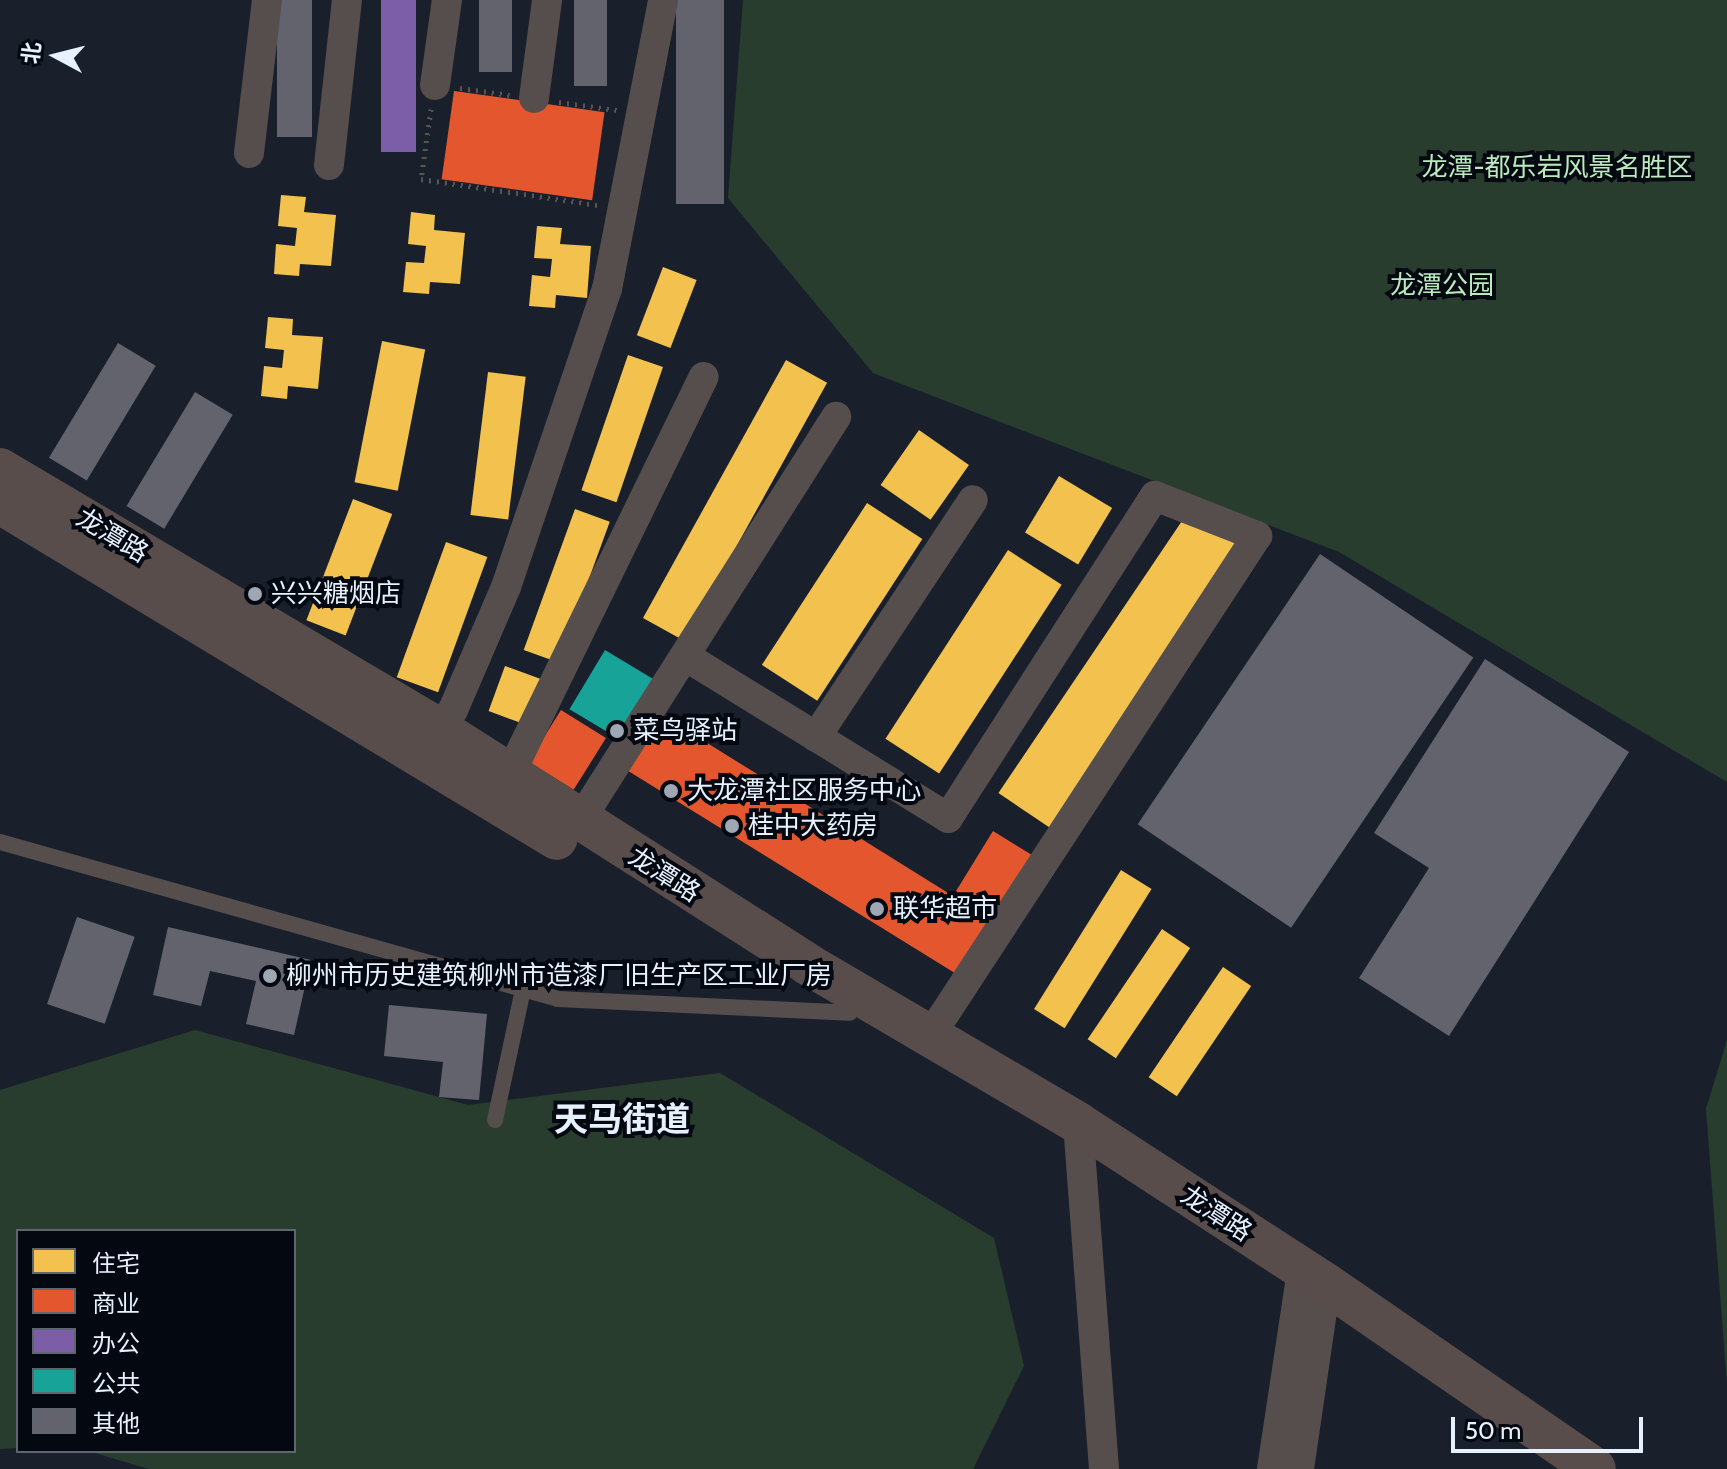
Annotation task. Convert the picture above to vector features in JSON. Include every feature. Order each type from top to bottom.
[{"type":"street","points":[[249,153],[267,0]]},
{"type":"street","points":[[329,165],[347,0]]},
{"type":"street","points":[[435,85],[447,0]]},
{"type":"street","points":[[534,98],[547,0]]},
{"type":"street","points":[[439,729],[453,710],[506,587],[607,289],[663,0]]},
{"type":"street","points":[[509,776],[704,377]]},
{"type":"street","points":[[579,822],[836,417]]},
{"type":"street","name":"龙潭路","points":[[0,469],[439,729],[579,822],[930,1036],[1396,1349]]},
{"type":"street","points":[[685,656],[948,818],[1155,496],[1257,536],[930,1036]]},
{"type":"street","points":[[816,737],[973,500]]},
{"type":"street","name":"龙潭路","points":[[0,503],[850,1013],[1079,1136]]},
{"type":"street","points":[[1079,1136],[1104,1469]]},
{"type":"street","points":[[1272,1469],[1312,1292]]},
{"type":"street","points":[[1299,1469],[1312,1292]]},
{"type":"street","points":[[1396,1349],[1548,1469]]},
{"type":"street","points":[[1396,1349],[1595,1469]]},
{"type":"lane","points":[[0,842],[558,999],[850,1013]]},
{"type":"lane","points":[[495,1120],[523,989]]},
{"type":"path","points":[[435,85],[421,179],[622,209]]},
{"type":"green space","name":"龙潭公园","points":[[743,0],[1727,0],[1727,782],[1339,552],[873,373],[728,198]]},
{"type":"green space","points":[[195,1030],[468,1105],[720,1073],[994,1238],[1024,1366],[973,1469],[149,1469],[95,1453],[296,1453],[296,1229],[16,1229],[16,1448],[0,1449],[0,1090]]},
{"type":"green space","points":[[1727,1040],[1727,1385],[1706,1109]]},
{"type":"building: 住宅","points":[[281,195],[306,197],[304,212],[336,215],[331,266],[300,264],[299,276],[274,274],[276,244],[295,246],[297,228],[278,226]]},
{"type":"building: 住宅","points":[[411,212],[435,215],[434,230],[465,233],[460,284],[430,282],[429,294],[403,292],[406,262],[424,263],[426,246],[408,244]]},
{"type":"building: 住宅","points":[[537,226],[562,228],[560,244],[591,246],[587,298],[556,295],[555,308],[529,306],[532,275],[550,277],[552,259],[534,258]]},
{"type":"building: 住宅","points":[[663,267],[697,280],[670,348],[637,335]]},
{"type":"building: 住宅","points":[[268,317],[293,319],[292,335],[323,337],[318,389],[288,386],[287,399],[261,396],[264,366],[282,368],[284,350],[265,348]]},
{"type":"building: 住宅","points":[[382,341],[425,349],[398,491],[355,482]]},
{"type":"building: 住宅","points":[[628,355],[663,367],[616,502],[581,490]]},
{"type":"building: 住宅","points":[[786,360],[827,383],[684,641],[643,618]]},
{"type":"building: 住宅","points":[[488,372],[526,377],[508,520],[470,515]]},
{"type":"building: 住宅","points":[[919,430],[969,465],[931,520],[881,485]]},
{"type":"building: 住宅","points":[[1059,476],[1112,508],[1078,565],[1025,533]]},
{"type":"building: 住宅","points":[[353,499],[392,514],[346,635],[306,620]]},
{"type":"building: 住宅","points":[[867,503],[922,539],[817,701],[762,665]]},
{"type":"building: 住宅","points":[[575,509],[610,522],[558,663],[524,650]]},
{"type":"building: 住宅","points":[[1188,512],[1240,547],[1051,828],[998,793]]},
{"type":"building: 住宅","points":[[446,542],[487,557],[438,692],[397,677]]},
{"type":"building: 住宅","points":[[1008,550],[1062,585],[939,774],[885,739]]},
{"type":"building: 住宅","points":[[505,666],[548,682],[532,727],[489,711]]},
{"type":"building: 住宅","points":[[1121,870],[1152,889],[1065,1028],[1034,1009]]},
{"type":"building: 住宅","points":[[1162,929],[1190,948],[1116,1058],[1088,1039]]},
{"type":"building: 住宅","points":[[1223,967],[1251,986],[1177,1096],[1149,1077]]},
{"type":"building: 商业","points":[[454,91],[605,112],[592,200],[442,179]]},
{"type":"building: 商业","points":[[561,710],[606,738],[574,790],[529,762]]},
{"type":"building: 商业","points":[[659,713],[953,896],[993,831],[1032,855],[958,975],[625,769]]},
{"type":"building: 办公","points":[[381,0],[416,0],[416,152],[381,152]]},
{"type":"building: 公共","points":[[605,650],[657,681],[622,741],[569,709]]},
{"type":"building: 其他","points":[[277,0],[312,0],[312,137],[277,137]]},
{"type":"building: 其他","points":[[479,0],[512,0],[512,72],[479,72]]},
{"type":"building: 其他","points":[[574,0],[607,0],[607,86],[574,86]]},
{"type":"building: 其他","points":[[676,0],[724,0],[724,204],[676,204]]},
{"type":"building: 其他","points":[[118,343],[156,366],[87,481],[49,458]]},
{"type":"building: 其他","points":[[195,392],[233,415],[164,529],[126,506]]},
{"type":"building: 其他","points":[[1320,554],[1473,657],[1291,928],[1138,824]]},
{"type":"building: 其他","points":[[1485,659],[1629,752],[1449,1036],[1359,978],[1429,868],[1374,833]]},
{"type":"building: 其他","points":[[77,917],[135,937],[105,1024],[47,1004]]},
{"type":"building: 其他","name":"柳州市历史建筑柳州市造漆厂旧生产区工业厂房","points":[[168,927],[311,960],[294,1035],[246,1024],[256,981],[210,971],[201,1006],[153,995]]},
{"type":"building: 其他","name":"柳州市历史建筑柳州市造漆厂旧生产区工业厂房","points":[[389,1005],[487,1014],[479,1100],[439,1097],[443,1062],[384,1056]]},
{"type":"place","name":"兴兴糖烟店","points":[[255,594]]},
{"type":"place","name":"菜鸟驿站","points":[[617,731]]},
{"type":"place","name":"大龙潭社区服务中心","points":[[671,791]]},
{"type":"place","name":"桂中大药房","points":[[732,826]]},
{"type":"place","name":"联华超市","points":[[877,909]]},
{"type":"place","name":"柳州市历史建筑柳州市造漆厂旧生产区工业厂房","points":[[270,976]]},
{"type":"district","name":"天马街道","points":[[622,1120]]},
{"type":"park label","name":"龙潭-都乐岩风景名胜区","points":[[1557,168]]}]
